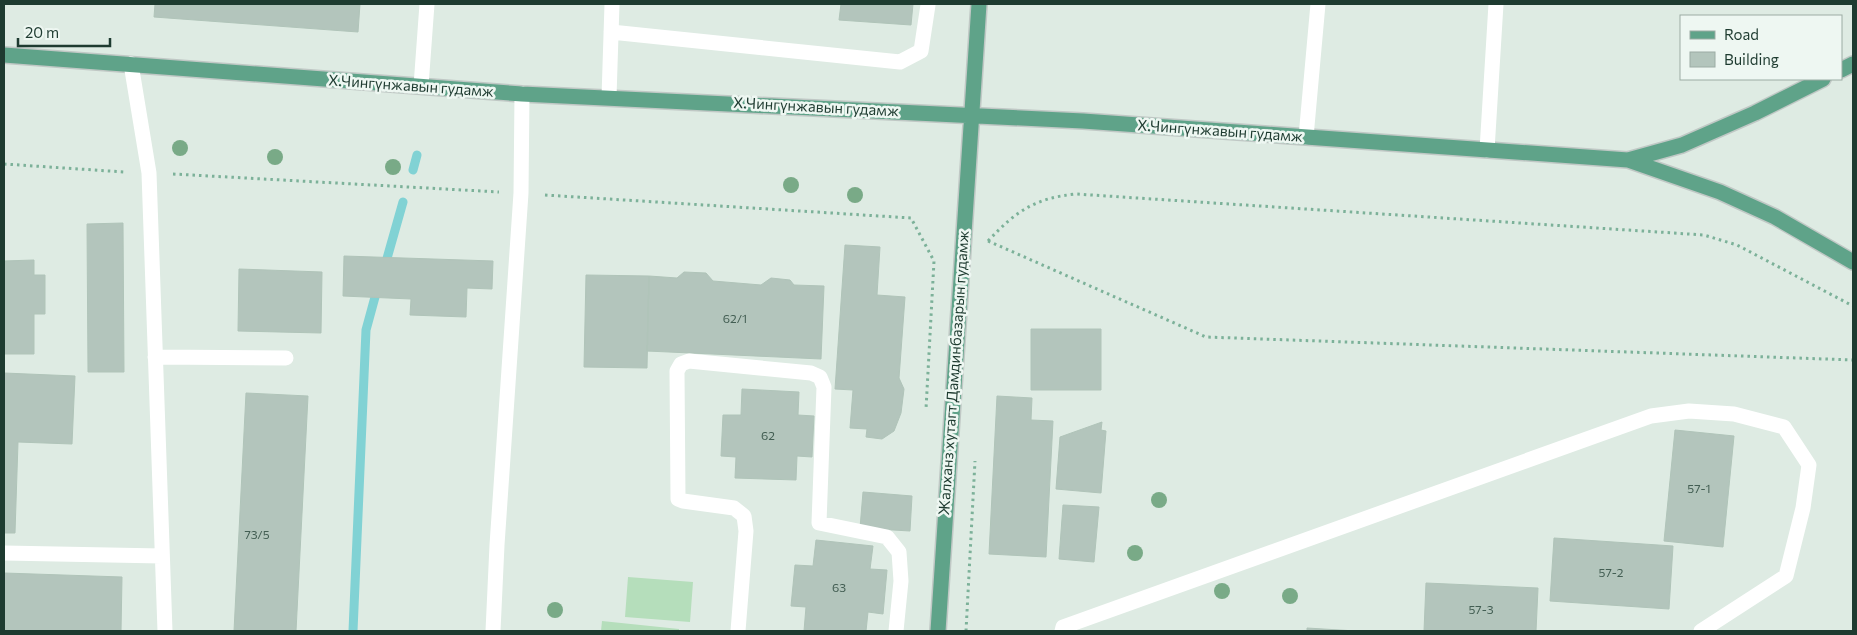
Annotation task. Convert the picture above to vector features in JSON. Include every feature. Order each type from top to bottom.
[{"type":"main road","name":"Жалханз хутагт Дамдинбазарын гудамж","points":[[938,631],[979,4]]},
{"type":"main road","name":"Х.Чингүнжавын гудамж","points":[[4,55],[522,94],[971,114],[1628,160],[1720,192],[1775,217],[1853,262]]},
{"type":"main road","name":"Х.Чингүнжавын гудамж","points":[[1628,160],[1682,145],[1755,113],[1821,80]]},
{"type":"street","points":[[421,86],[427,4]]},
{"type":"street","points":[[609,97],[612,4]]},
{"type":"street","points":[[1306,137],[1318,4]]},
{"type":"street","points":[[1487,150],[1496,4]]},
{"type":"street","points":[[611,32],[900,62],[920,51],[928,5]]},
{"type":"street","points":[[131,64],[149,173],[165,631]]},
{"type":"street","points":[[494,631],[497,545],[521,193],[522,94]]},
{"type":"street","points":[[155,357],[286,358]]},
{"type":"street","points":[[738,631],[746,532],[744,516],[734,508],[678,499],[677,371],[680,364],[689,361],[811,372],[820,377],[824,387],[819,523],[887,537],[898,552],[901,581],[896,631]]},
{"type":"street","points":[[1062,631],[1063,627],[1651,416],[1689,411],[1734,414],[1784,427],[1809,464],[1803,508],[1786,576],[1701,631]]},
{"type":"street","points":[[4,553],[162,556]]},
{"type":"path","points":[[4,164],[521,193],[911,218],[934,261],[926,418]]},
{"type":"path","points":[[1853,306],[1737,245],[1694,234],[1076,194],[1051,197],[1024,208],[1007,221],[988,241],[1206,337],[1853,360]]},
{"type":"green space","points":[[628,577],[693,582],[690,622],[625,617]]},
{"type":"green space","points":[[602,621],[679,629],[679,631],[601,631]]},
{"type":"building","points":[[155,4],[360,4],[358,32],[154,17]]},
{"type":"building","points":[[841,4],[913,4],[911,25],[839,20]]},
{"type":"building","points":[[123,223],[124,372],[88,372],[87,224]]},
{"type":"building","points":[[845,245],[880,247],[877,295],[905,297],[899,378],[904,389],[901,413],[894,431],[882,439],[866,437],[867,429],[850,428],[853,390],[835,389]]},
{"type":"building","points":[[344,256],[493,261],[492,289],[467,288],[466,317],[410,315],[411,299],[343,296]]},
{"type":"building","points":[[34,260],[34,275],[45,275],[45,314],[34,314],[34,354],[4,354],[4,261]]},
{"type":"building","points":[[239,269],[322,272],[321,333],[238,331]]},
{"type":"building","points":[[684,272],[706,273],[713,281],[761,285],[771,278],[790,280],[794,285],[824,286],[821,359],[647,351],[649,276],[677,278]]},
{"type":"building","points":[[586,275],[649,276],[647,368],[584,367]]},
{"type":"building","points":[[1031,329],[1101,329],[1101,390],[1031,390]]},
{"type":"building","points":[[4,373],[75,376],[72,444],[18,442],[15,533],[4,533]]},
{"type":"building","points":[[742,389],[799,392],[798,415],[814,416],[812,457],[797,456],[796,480],[735,478],[736,457],[721,456],[723,415],[741,415]]},
{"type":"building","points":[[246,393],[308,396],[296,631],[234,631]]},
{"type":"building","points":[[997,396],[1032,398],[1031,420],[1053,421],[1046,557],[989,554]]},
{"type":"building","points":[[1102,422],[1101,430],[1106,431],[1101,493],[1056,489],[1060,437]]},
{"type":"building","points":[[1675,430],[1734,436],[1723,547],[1664,541]]},
{"type":"building","points":[[863,492],[912,496],[910,531],[860,528]]},
{"type":"building","points":[[1063,505],[1099,507],[1094,562],[1059,559]]},
{"type":"building","points":[[1554,538],[1673,546],[1669,609],[1550,601]]},
{"type":"building","points":[[816,540],[873,546],[870,569],[887,570],[883,614],[868,612],[866,631],[804,631],[806,607],[791,606],[795,565],[813,566]]},
{"type":"building","points":[[4,573],[122,577],[121,631],[4,631]]},
{"type":"building","points":[[1426,583],[1538,588],[1536,631],[1424,631]]},
{"type":"building","points":[[1307,628],[1356,631],[1307,631]]},
{"type":"waterway","points":[[413,170],[417,155]]},
{"type":"waterway","points":[[384,269],[403,202]]},
{"type":"waterway","points":[[353,631],[366,330],[378,286]]}]
